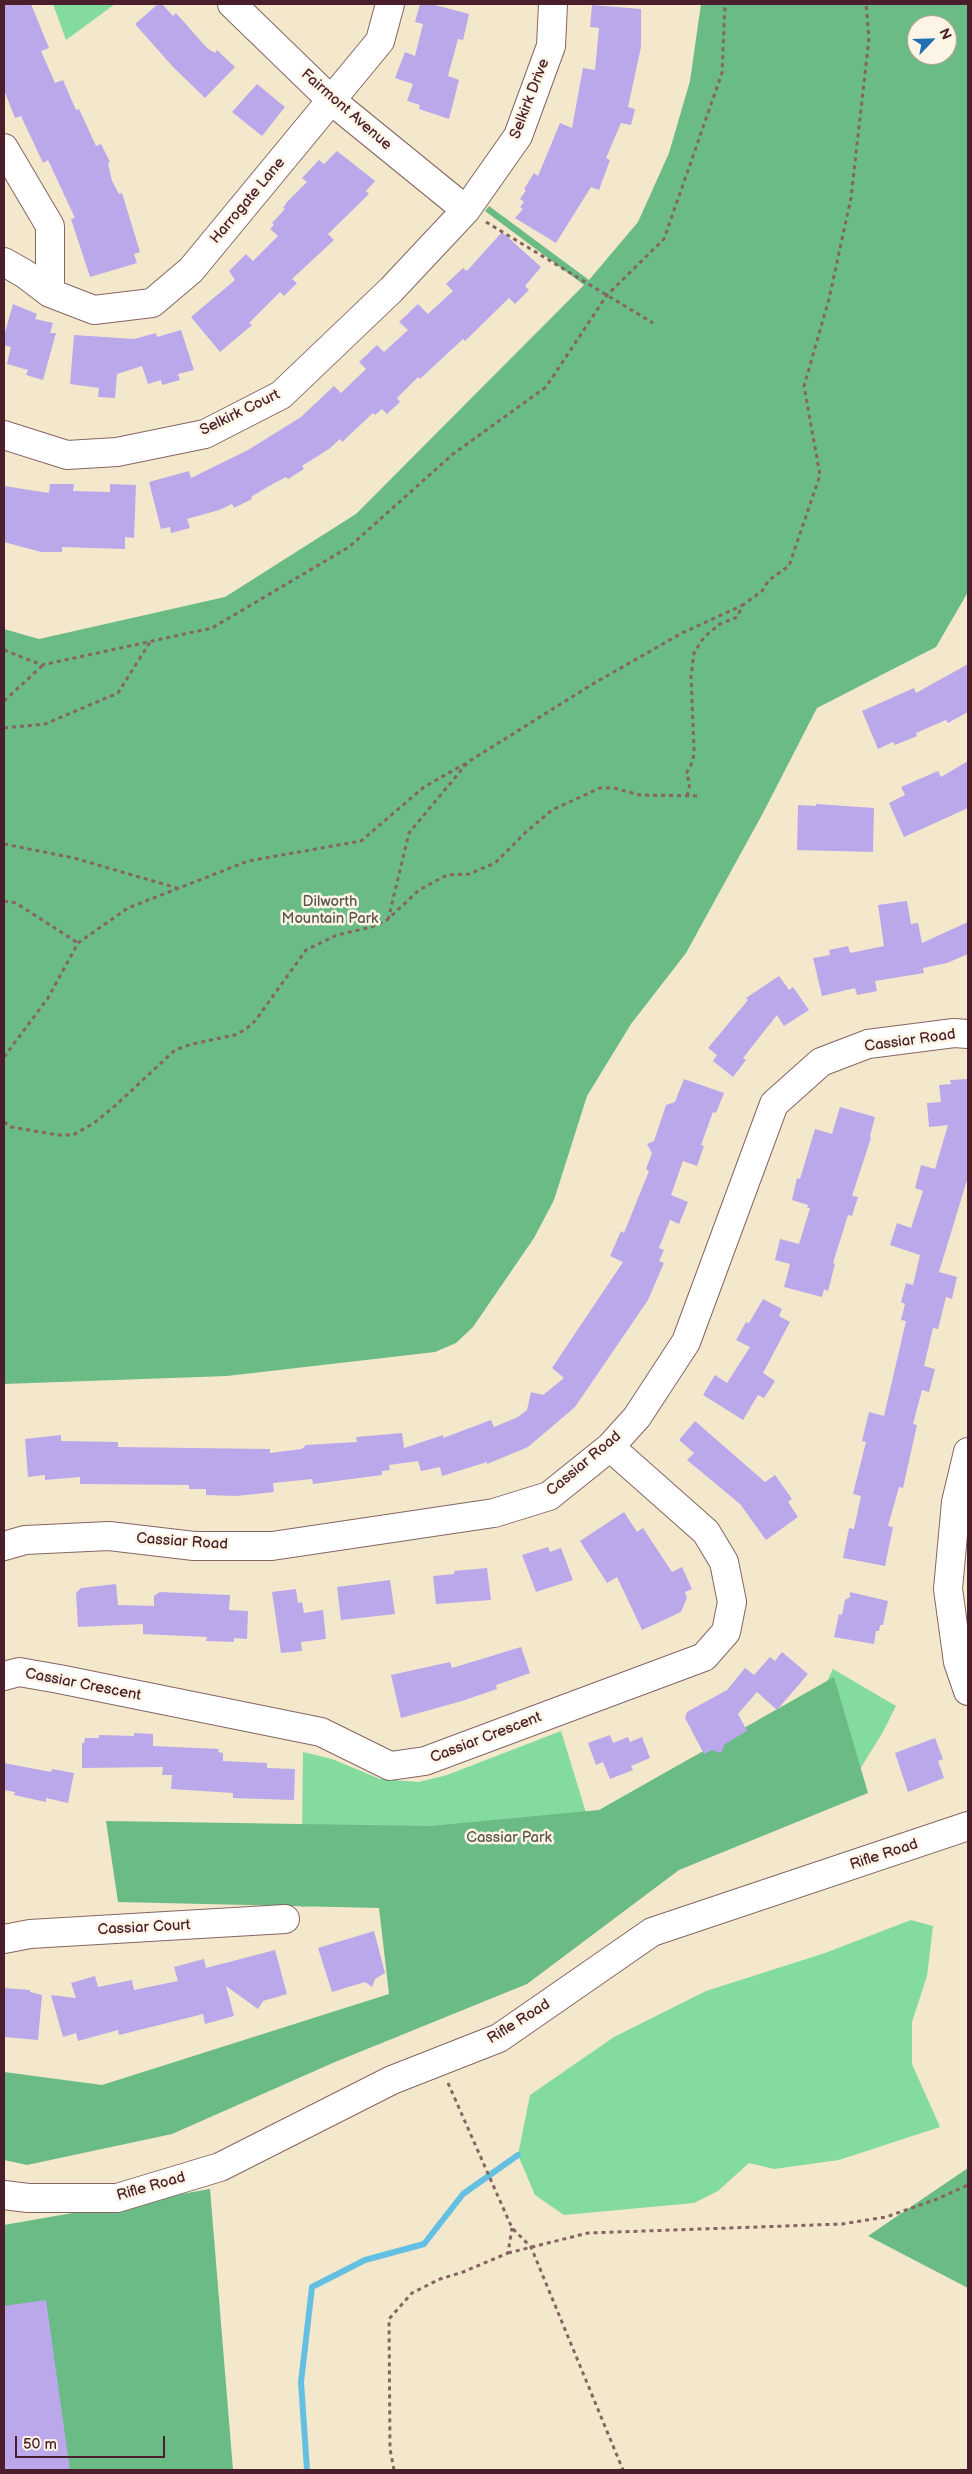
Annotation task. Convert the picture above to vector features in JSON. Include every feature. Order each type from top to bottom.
[{"type":"street","name":"Fairmont Avenue","points":[[232,4],[332,101],[466,210]]},
{"type":"street","name":"Harrogate Lane","points":[[4,262],[25,274],[50,293],[94,310],[152,304],[191,270],[380,41],[390,4]]},
{"type":"street","name":"Selkirk Drive","points":[[466,210],[518,136],[551,46],[553,4]]},
{"type":"street","points":[[4,148],[50,226],[50,293]]},
{"type":"street","name":"Selkirk Court","points":[[4,435],[67,455],[117,452],[205,434],[281,395],[391,290],[466,210]]},
{"type":"street","name":"Cassiar Road","points":[[4,1546],[25,1540],[109,1536],[194,1546],[272,1546],[494,1513],[549,1496],[610,1446],[637,1417],[686,1342],[774,1104],[821,1062],[868,1044],[954,1033],[968,1034]]},
{"type":"street","name":"Cassiar Crescent","points":[[4,1676],[19,1672],[59,1679],[321,1732],[390,1766],[425,1761],[704,1657],[726,1632],[732,1602],[724,1562],[706,1532],[610,1446]]},
{"type":"street","points":[[968,1452],[956,1502],[948,1589],[958,1662],[968,1691]]},
{"type":"street","name":"Rifle Road","points":[[4,2195],[28,2198],[117,2198],[220,2167],[392,2080],[498,2038],[652,1932],[968,1826]]},
{"type":"street","name":"Cassiar Court","points":[[4,1939],[30,1934],[285,1919]]},
{"type":"path","points":[[4,701],[42,665],[212,628],[349,548],[453,454],[546,387],[608,295],[664,239],[722,73],[725,4]]},
{"type":"path","points":[[4,1057],[48,998],[78,943],[128,908],[248,862],[361,841],[424,787],[468,762],[591,685],[682,633],[743,605],[762,591],[769,580],[789,566],[820,476],[804,386],[829,299],[851,198],[869,38],[866,4]]},
{"type":"path","points":[[466,210],[653,322]]},
{"type":"path","points":[[687,796],[690,783],[686,774],[693,761],[694,749],[691,686],[694,653],[704,636],[720,624],[737,617],[743,605]]},
{"type":"path","points":[[4,728],[44,724],[118,693],[150,642]]},
{"type":"path","points":[[4,650],[42,665]]},
{"type":"path","points":[[387,920],[409,833],[468,762]]},
{"type":"path","points":[[4,1122],[11,1127],[20,1129],[58,1135],[73,1135],[94,1123],[116,1105],[175,1050],[192,1044],[234,1035],[246,1029],[255,1021],[306,950],[337,935],[372,927],[387,920],[419,890],[448,875],[469,874],[495,863],[526,832],[552,810],[600,788],[614,788],[640,795],[701,796]]},
{"type":"path","points":[[4,844],[74,858],[178,888]]},
{"type":"path","points":[[4,901],[16,903],[78,943]]},
{"type":"path","points":[[447,2080],[512,2228],[531,2247],[623,2470]]},
{"type":"path","points":[[394,2470],[390,2449],[388,2319],[412,2293],[440,2278],[464,2272],[508,2253],[588,2232],[842,2224],[886,2216],[937,2199],[968,2186]]},
{"type":"path","points":[[508,2253],[512,2228]]},
{"type":"green space","points":[[53,4],[115,4],[66,40]]},
{"type":"green space","name":"Dilworth Mountain Park","points":[[701,4],[968,4],[968,592],[936,647],[817,708],[763,813],[686,953],[631,1024],[587,1096],[554,1200],[534,1238],[473,1327],[456,1343],[435,1352],[227,1376],[4,1384],[4,629],[39,639],[225,597],[356,514],[584,285],[485,211],[489,206],[589,280],[638,222],[669,153],[690,81]]},
{"type":"green space","name":"Cassiar Park","points":[[833,1669],[896,1706],[883,1732],[842,1798],[452,1895],[301,1907],[303,1752],[332,1759],[380,1779],[419,1782],[447,1775],[561,1731],[595,1842],[788,1761]]},
{"type":"green space","points":[[834,1677],[868,1793],[679,1870],[527,1984],[335,2062],[172,2134],[27,2165],[4,2160],[4,2072],[102,2085],[389,1994],[379,1908],[118,1902],[106,1821],[430,1826],[599,1810]]},
{"type":"green space","points":[[911,1920],[933,1926],[927,1976],[912,2022],[912,2064],[940,2127],[839,2160],[774,2169],[749,2163],[718,2191],[694,2203],[564,2215],[535,2195],[518,2155],[530,2095],[614,2037],[706,1991],[825,1953]]},
{"type":"green space","points":[[968,2168],[968,2288],[868,2236]]},
{"type":"green space","points":[[210,2189],[233,2470],[4,2470],[4,2225]]},
{"type":"building","points":[[4,4],[31,4],[49,48],[41,51],[55,83],[63,80],[76,110],[79,109],[96,146],[101,144],[110,162],[108,163],[112,181],[119,194],[122,193],[140,252],[134,254],[137,263],[90,277],[71,219],[75,218],[48,160],[43,163],[21,116],[15,118],[4,90]]},
{"type":"building","points":[[158,4],[162,4],[173,16],[176,13],[207,48],[215,53],[217,50],[235,67],[205,98],[173,67],[135,24]]},
{"type":"building","points":[[420,4],[431,4],[469,14],[463,40],[458,39],[448,76],[459,80],[449,119],[419,109],[420,105],[407,101],[413,84],[395,78],[405,52],[415,56],[423,24],[415,22]]},
{"type":"building","points":[[592,5],[641,9],[641,47],[628,107],[635,109],[631,125],[621,123],[606,158],[610,160],[599,190],[591,187],[556,243],[515,218],[523,209],[520,207],[524,202],[520,199],[526,190],[524,189],[534,173],[538,176],[560,123],[572,128],[583,68],[595,70],[599,28],[590,27]]},
{"type":"building","points":[[257,84],[285,107],[262,136],[232,112]]},
{"type":"building","points":[[337,151],[375,181],[366,191],[369,194],[328,234],[334,240],[292,279],[297,283],[284,296],[280,292],[249,323],[252,325],[220,352],[191,317],[235,280],[229,271],[246,254],[253,261],[278,236],[270,229],[274,225],[272,223],[285,209],[283,208],[287,202],[307,182],[302,178],[319,160],[324,164]]},
{"type":"building","points":[[502,232],[541,267],[525,286],[529,290],[515,304],[509,298],[465,341],[463,339],[420,379],[418,377],[397,398],[400,402],[387,414],[382,409],[375,415],[373,413],[342,442],[340,439],[329,449],[302,466],[304,469],[288,479],[286,477],[269,486],[251,497],[252,499],[234,508],[232,504],[219,510],[187,519],[190,528],[171,533],[170,527],[161,529],[149,482],[189,471],[191,478],[248,450],[301,417],[334,386],[341,393],[366,369],[359,362],[377,345],[384,352],[408,330],[399,322],[418,304],[428,314],[453,291],[446,284],[463,268],[467,271]]},
{"type":"building","points":[[13,304],[37,314],[35,319],[53,323],[50,333],[56,333],[43,380],[26,375],[28,370],[7,364],[11,347],[4,345],[4,336]]},
{"type":"building","points":[[181,330],[194,370],[178,374],[180,380],[162,385],[161,380],[148,384],[142,366],[117,374],[115,398],[98,397],[99,388],[70,384],[74,335],[134,339],[156,333],[157,337]]},
{"type":"building","points":[[50,484],[74,484],[73,491],[110,492],[110,484],[136,485],[134,538],[125,537],[125,549],[62,547],[62,552],[41,552],[4,542],[4,486],[49,493]]},
{"type":"building","points":[[968,664],[968,712],[948,723],[946,720],[916,733],[917,736],[895,745],[893,742],[878,749],[862,711],[914,688],[916,693]]},
{"type":"building","points":[[968,761],[968,808],[904,837],[889,803],[905,795],[901,787],[938,771],[941,777]]},
{"type":"building","points":[[816,804],[874,808],[873,852],[797,850],[798,805],[816,806]]},
{"type":"building","points":[[907,901],[911,924],[918,923],[922,943],[968,922],[968,954],[947,963],[923,968],[924,973],[875,981],[877,991],[857,995],[855,988],[822,996],[813,958],[830,955],[829,950],[848,946],[850,953],[884,946],[878,905]]},
{"type":"building","points":[[779,976],[789,990],[793,987],[809,1010],[784,1026],[777,1015],[743,1058],[746,1060],[733,1077],[713,1061],[717,1055],[708,1048],[748,1000],[746,998]]},
{"type":"building","points":[[684,1079],[724,1093],[716,1113],[713,1112],[701,1145],[704,1146],[697,1166],[683,1161],[671,1195],[688,1202],[679,1224],[670,1220],[659,1248],[664,1250],[659,1261],[664,1263],[648,1300],[575,1407],[528,1447],[487,1464],[487,1462],[442,1476],[440,1467],[421,1471],[418,1461],[389,1465],[390,1470],[382,1471],[382,1475],[313,1484],[312,1479],[273,1483],[274,1492],[236,1496],[206,1495],[206,1489],[189,1489],[189,1485],[80,1484],[80,1477],[45,1480],[45,1475],[28,1477],[25,1439],[61,1435],[61,1441],[118,1442],[118,1447],[270,1449],[270,1453],[302,1449],[306,1445],[357,1442],[356,1437],[402,1433],[404,1448],[443,1435],[443,1438],[491,1420],[494,1427],[518,1417],[527,1410],[531,1392],[543,1395],[564,1378],[552,1368],[623,1262],[610,1256],[621,1231],[624,1233],[649,1171],[646,1169],[652,1153],[647,1144],[654,1141],[666,1105],[675,1102]]},
{"type":"building","points":[[968,1079],[968,1177],[939,1272],[957,1277],[952,1299],[946,1297],[938,1329],[933,1328],[924,1366],[935,1369],[929,1392],[922,1390],[913,1424],[917,1425],[903,1488],[899,1487],[888,1526],[893,1527],[885,1566],[843,1558],[849,1528],[854,1529],[861,1496],[853,1494],[866,1442],[862,1441],[869,1412],[884,1416],[906,1321],[901,1320],[905,1304],[901,1302],[906,1283],[913,1285],[920,1255],[890,1245],[897,1223],[911,1228],[923,1191],[915,1188],[921,1165],[935,1169],[948,1125],[929,1127],[927,1103],[941,1102],[939,1085],[951,1084],[950,1080]]},
{"type":"building","points":[[840,1107],[875,1117],[871,1138],[852,1196],[858,1197],[852,1216],[848,1215],[833,1263],[835,1264],[828,1291],[824,1289],[822,1297],[784,1287],[790,1264],[775,1260],[780,1239],[799,1244],[810,1208],[807,1208],[808,1205],[792,1200],[797,1178],[800,1179],[815,1129],[832,1134]]},
{"type":"building","points":[[763,1299],[782,1309],[779,1316],[790,1322],[763,1373],[775,1381],[764,1398],[758,1395],[743,1420],[703,1395],[715,1375],[727,1383],[750,1347],[736,1340],[746,1322],[749,1323]]},
{"type":"building","points":[[695,1421],[765,1482],[775,1475],[792,1499],[788,1502],[798,1517],[766,1540],[740,1504],[687,1460],[694,1453],[679,1440]]},
{"type":"building","points":[[624,1512],[637,1532],[643,1528],[672,1572],[682,1567],[692,1589],[685,1592],[687,1598],[681,1612],[642,1630],[617,1577],[607,1583],[580,1541]]},
{"type":"building","points":[[548,1547],[550,1552],[561,1548],[573,1580],[536,1592],[522,1555]]},
{"type":"building","points":[[487,1568],[491,1600],[436,1604],[433,1576],[454,1574],[454,1571]]},
{"type":"building","points":[[390,1580],[395,1614],[341,1620],[337,1587]]},
{"type":"building","points":[[116,1584],[118,1605],[154,1606],[154,1596],[160,1592],[230,1595],[229,1610],[248,1611],[247,1639],[234,1638],[234,1642],[206,1641],[207,1637],[143,1634],[143,1624],[78,1627],[76,1593],[81,1588]]},
{"type":"building","points":[[296,1589],[298,1603],[302,1602],[304,1613],[323,1610],[326,1639],[301,1642],[302,1651],[281,1653],[272,1592]]},
{"type":"building","points":[[850,1592],[888,1601],[883,1625],[880,1625],[879,1631],[876,1631],[874,1644],[834,1637],[839,1614],[842,1615],[845,1600],[850,1597]]},
{"type":"building","points":[[521,1647],[530,1673],[496,1685],[497,1689],[401,1718],[391,1675],[450,1662],[452,1668]]},
{"type":"building","points":[[782,1652],[808,1674],[777,1710],[757,1692],[738,1714],[747,1731],[725,1744],[721,1753],[712,1750],[704,1754],[685,1718],[687,1712],[727,1690],[745,1668],[754,1675],[770,1657],[775,1661]]},
{"type":"building","points":[[134,1733],[153,1734],[153,1746],[219,1749],[218,1752],[223,1753],[223,1761],[267,1763],[267,1768],[295,1769],[294,1800],[233,1798],[233,1793],[171,1789],[172,1775],[162,1775],[163,1767],[82,1768],[82,1743],[84,1743],[85,1738],[99,1738],[99,1735],[134,1736]]},
{"type":"building","points":[[610,1735],[613,1743],[628,1737],[630,1742],[642,1737],[650,1758],[631,1766],[633,1770],[610,1779],[603,1762],[596,1765],[588,1743]]},
{"type":"building","points":[[935,1738],[943,1759],[938,1761],[944,1778],[908,1792],[895,1753]]},
{"type":"building","points":[[4,1763],[51,1772],[52,1769],[74,1773],[68,1803],[46,1798],[46,1802],[14,1795],[15,1792],[4,1790]]},
{"type":"building","points":[[374,1931],[385,1973],[375,1979],[372,1987],[365,1982],[332,1992],[318,1948]]},
{"type":"building","points":[[275,1950],[287,1994],[263,2001],[258,2009],[226,1986],[234,2016],[205,2024],[203,2014],[119,2035],[118,2030],[78,2041],[76,2033],[63,2037],[51,1995],[76,1998],[71,1983],[95,1976],[98,1987],[132,1980],[134,1990],[178,1981],[174,1967],[204,1959],[206,1968]]},
{"type":"building","points":[[4,1988],[30,1990],[30,1992],[42,1995],[38,2040],[4,2037]]},
{"type":"building","points":[[46,2300],[70,2470],[4,2470],[4,2306]]},
{"type":"waterway","points":[[307,2470],[301,2382],[312,2287],[365,2260],[424,2244],[463,2194],[518,2155]]}]
